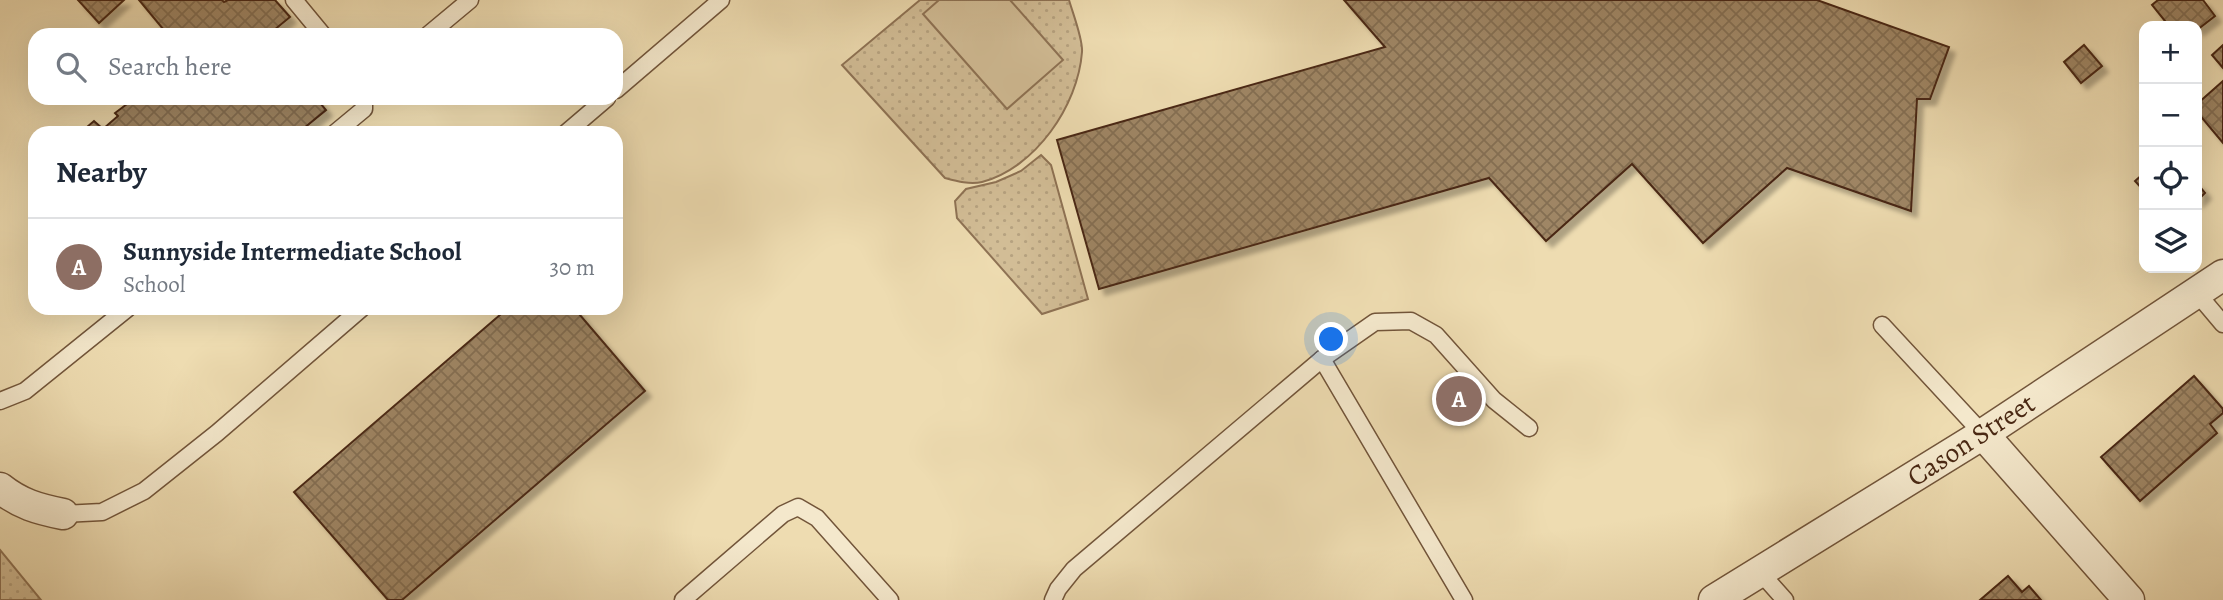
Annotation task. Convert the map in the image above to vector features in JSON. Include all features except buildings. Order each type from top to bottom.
[{"type":"street","name":"Cason Street","points":[[1714,600],[1983,434],[2223,275]]},
{"type":"street","points":[[1983,434],[2129,600]]},
{"type":"street","points":[[0,488],[12,498],[32,508],[63,514]]},
{"type":"lane","points":[[295,0],[317,28]]},
{"type":"lane","points":[[436,28],[470,0]]},
{"type":"lane","points":[[623,84],[722,0]]},
{"type":"lane","points":[[343,126],[364,109],[364,105]]},
{"type":"lane","points":[[574,126],[599,105]]},
{"type":"lane","points":[[2196,292],[2223,324]]},
{"type":"lane","points":[[0,401],[25,391],[120,315]]},
{"type":"lane","points":[[63,514],[102,512],[144,491],[217,433],[354,315]]},
{"type":"lane","points":[[1053,600],[1074,569],[1322,359],[1375,322],[1411,321],[1436,335],[1494,400],[1529,428]]},
{"type":"lane","points":[[1882,325],[1983,434]]},
{"type":"lane","points":[[1322,359],[1464,600]]},
{"type":"lane","points":[[683,600],[783,514],[798,507],[817,518],[890,600]]},
{"type":"lane","points":[[1760,572],[1785,600]]},
{"type":"shaded area","points":[[920,0],[1069,0],[1082,47],[1079,73],[1072,93],[1063,113],[1036,149],[1001,175],[977,183],[945,178],[842,65]]},
{"type":"shaded area","points":[[939,0],[1010,0],[1063,60],[1007,109],[923,14]]},
{"type":"shaded area","points":[[1041,155],[1051,165],[1088,299],[1042,314],[957,218],[955,201],[966,189],[996,182],[1021,171]]},
{"type":"shaded area","points":[[0,550],[41,600],[0,600]]},
{"type":"place","name":"Sunnyside Intermediate School","points":[[1459,399]]}]
